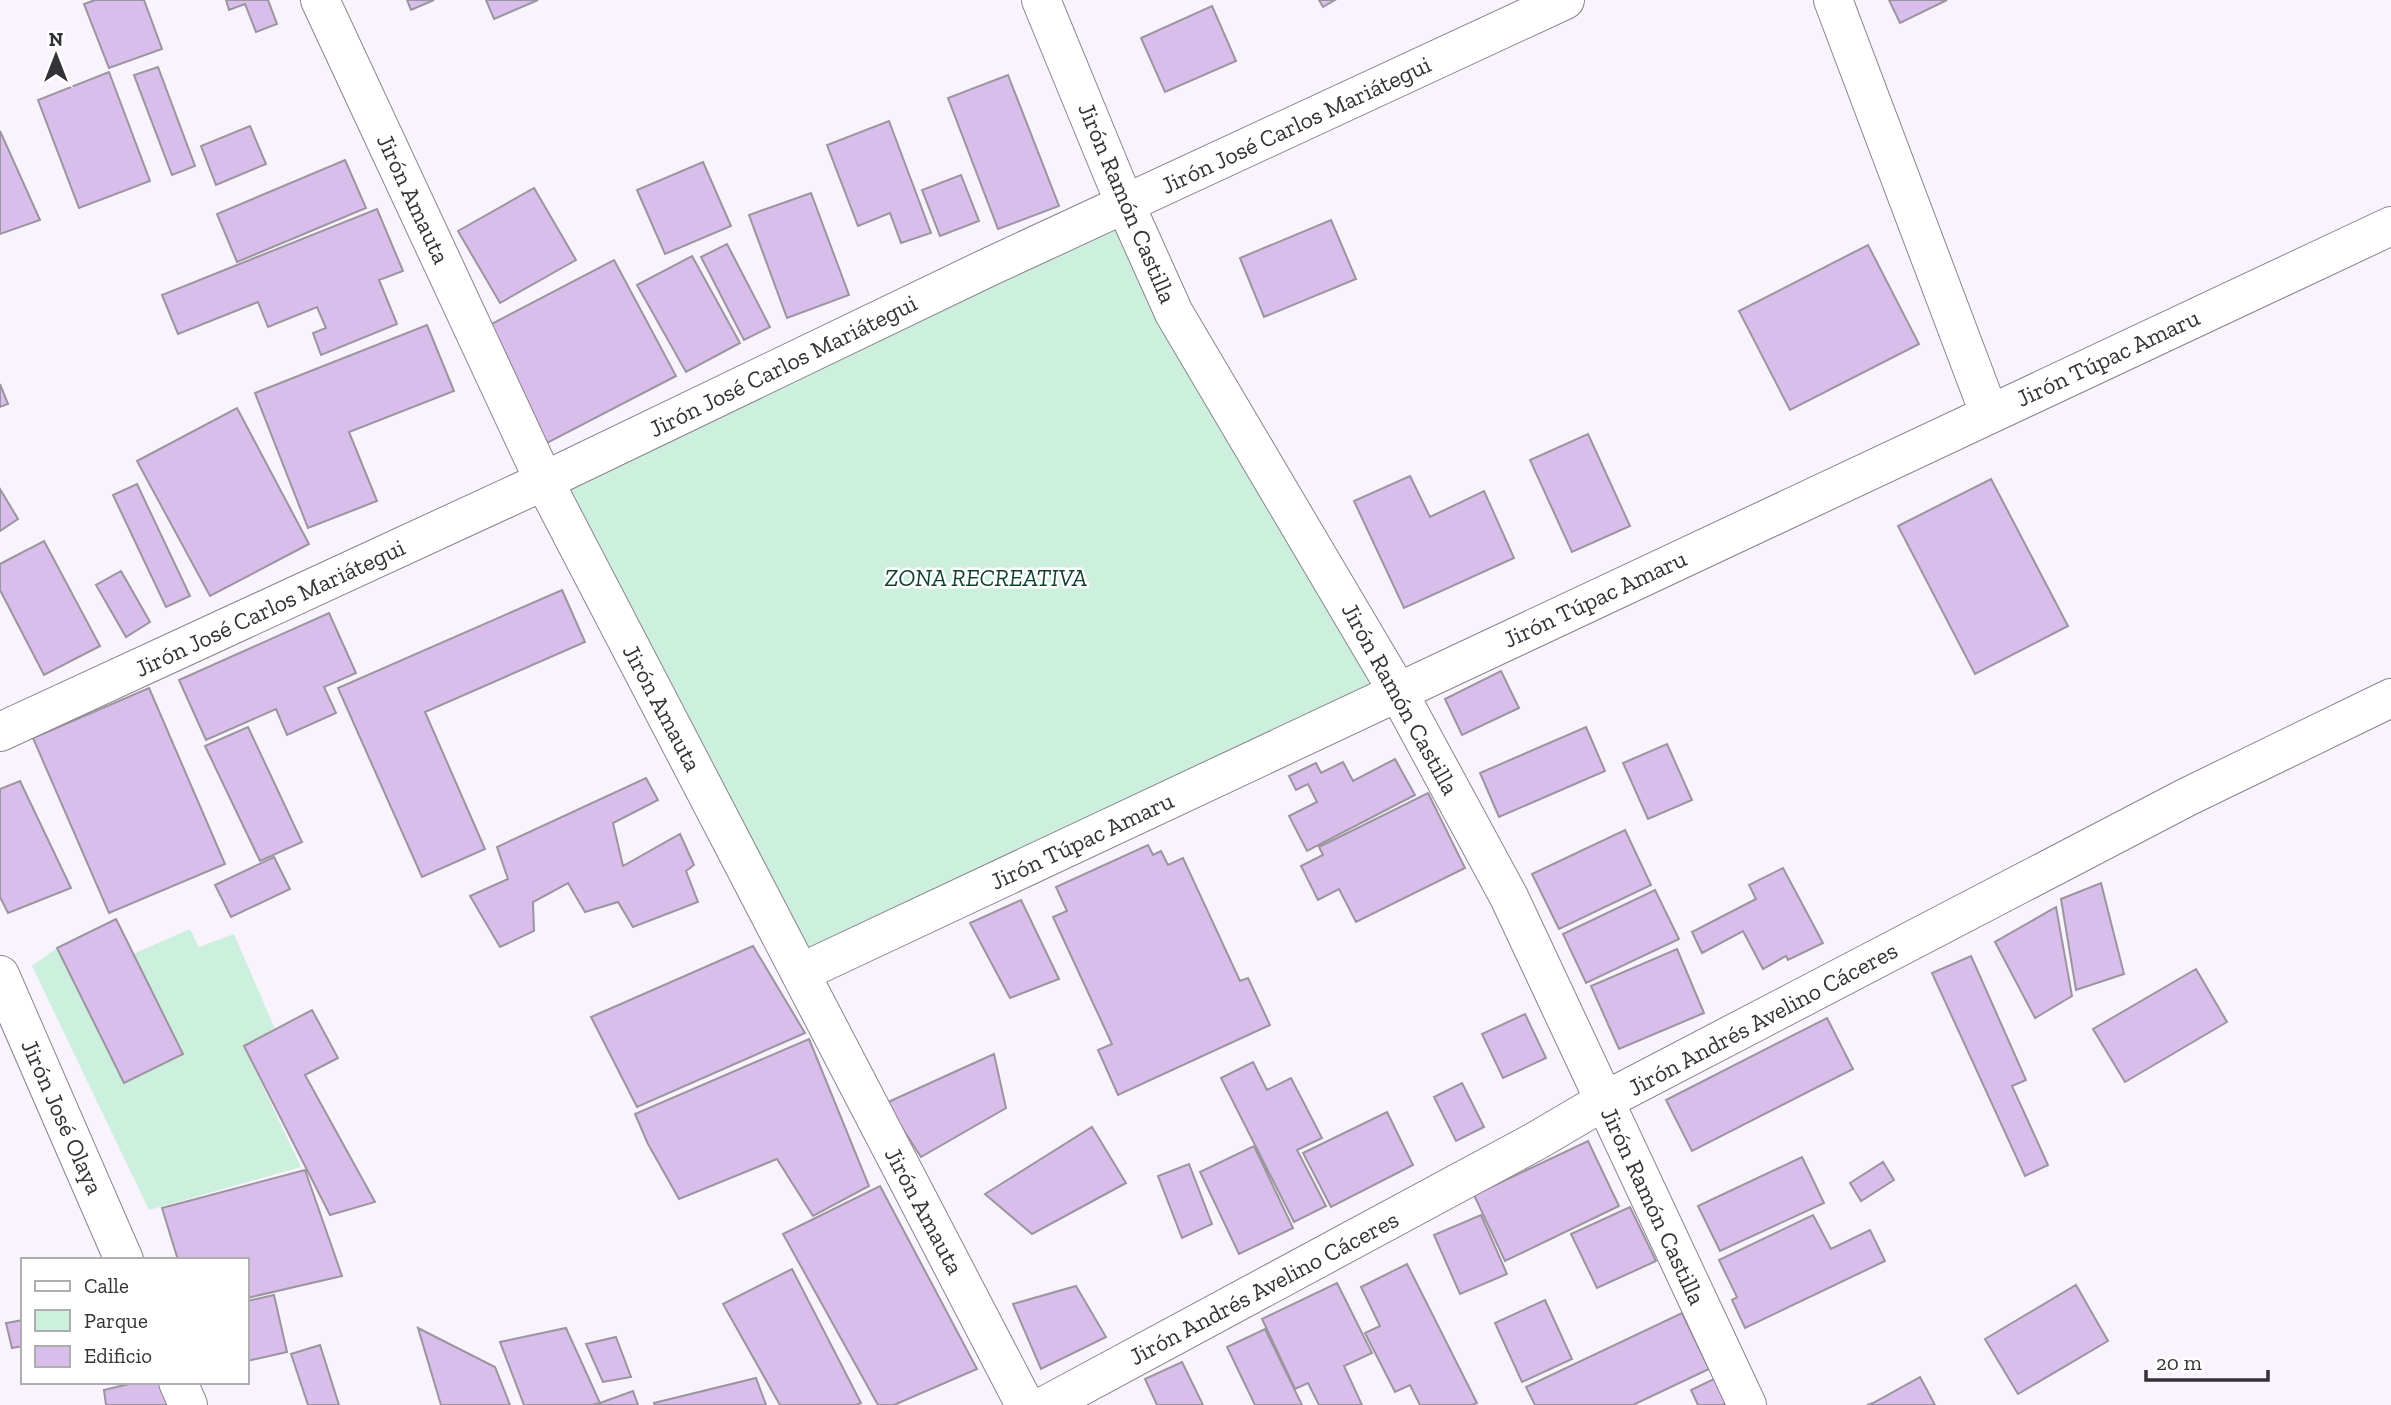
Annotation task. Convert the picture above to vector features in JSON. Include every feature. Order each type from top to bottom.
[{"type":"street","name":"Jirón Amauta","points":[[320,0],[544,481],[1025,1405]]},
{"type":"street","name":"Jirón Ramón Castilla","points":[[1041,0],[1125,204],[1174,313],[1398,692],[1509,897],[1747,1405]]},
{"type":"street","name":"Jirón José Carlos Mariátegui","points":[[0,732],[544,481],[1125,204],[1566,0]]},
{"type":"street","points":[[1833,0],[1989,413]]},
{"type":"street","name":"Jirón Túpac Amaru","points":[[800,973],[2391,226]]},
{"type":"street","name":"Jirón Andrés Avelino Cáceres","points":[[1046,1405],[1536,1141],[1604,1101],[2187,797],[2391,698]]},
{"type":"street","name":"Jirón José Olaya","points":[[0,975],[123,1258]]},
{"type":"street","points":[[179,1384],[188,1405]]},
{"type":"green space","name":"ZONA RECREATIVA","points":[[1105,213],[1398,692],[800,973],[544,481]]},
{"type":"green space","points":[[190,929],[199,947],[234,934],[275,1029],[244,1047],[301,1167],[149,1210],[32,966],[57,948],[125,1083],[183,1054],[133,954]]},
{"type":"building","points":[[95,0],[144,0],[162,49],[109,68],[84,4]]},
{"type":"building","points":[[226,0],[268,0],[277,24],[256,32],[245,4],[229,10]]},
{"type":"building","points":[[407,0],[434,0],[411,10]]},
{"type":"building","points":[[486,0],[538,0],[494,19]]},
{"type":"building","points":[[1319,0],[1335,0],[1323,7]]},
{"type":"building","points":[[1889,0],[1947,0],[1900,23]]},
{"type":"building","points":[[1212,6],[1236,61],[1165,92],[1141,38]]},
{"type":"building","points":[[158,67],[195,166],[172,175],[134,75]]},
{"type":"building","points":[[109,72],[150,181],[79,208],[38,100]]},
{"type":"building","points":[[1008,75],[1059,206],[998,229],[948,98]]},
{"type":"building","points":[[889,121],[931,233],[901,243],[890,213],[858,226],[827,145]]},
{"type":"building","points":[[250,126],[266,164],[216,185],[201,146]]},
{"type":"building","points":[[0,131],[40,220],[0,234]]},
{"type":"building","points":[[345,160],[366,208],[237,262],[217,214]]},
{"type":"building","points":[[703,162],[731,226],[665,254],[637,190]]},
{"type":"building","points":[[961,175],[979,221],[940,236],[922,190]]},
{"type":"building","points":[[534,188],[576,260],[500,303],[458,231]]},
{"type":"building","points":[[811,193],[849,295],[787,318],[749,215]]},
{"type":"building","points":[[377,209],[403,271],[379,280],[397,324],[321,355],[313,333],[326,328],[317,307],[268,327],[258,302],[178,334],[162,295]]},
{"type":"building","points":[[1331,220],[1356,279],[1264,317],[1240,258]]},
{"type":"building","points":[[727,244],[770,327],[744,340],[701,257]]},
{"type":"building","points":[[1868,245],[1919,344],[1790,410],[1739,311]]},
{"type":"building","points":[[1868,245],[1919,344],[1790,410],[1739,311]]},
{"type":"building","points":[[692,256],[740,343],[686,372],[637,285]]},
{"type":"building","points":[[614,260],[676,376],[547,443],[486,327]]},
{"type":"building","points":[[427,325],[454,391],[349,432],[377,501],[308,528],[255,393]]},
{"type":"building","points":[[0,384],[8,404],[0,407]]},
{"type":"building","points":[[237,408],[309,544],[210,596],[137,461]]},
{"type":"building","points":[[1588,434],[1630,526],[1572,552],[1530,460]]},
{"type":"building","points":[[1410,476],[1430,517],[1484,491],[1514,558],[1404,608],[1354,501]]},
{"type":"building","points":[[1991,479],[2068,626],[1975,674],[1898,526]]},
{"type":"building","points":[[137,484],[190,596],[166,607],[113,495]]},
{"type":"building","points":[[0,489],[18,519],[0,531]]},
{"type":"building","points":[[44,541],[100,646],[44,675],[0,590],[0,564]]},
{"type":"building","points":[[121,571],[150,622],[126,637],[96,585]]},
{"type":"building","points":[[562,590],[585,642],[425,712],[485,849],[422,877],[338,688]]},
{"type":"building","points":[[329,613],[356,673],[324,687],[336,713],[287,735],[276,709],[206,740],[179,680]]},
{"type":"building","points":[[1501,671],[1519,708],[1462,735],[1445,699]]},
{"type":"building","points":[[149,688],[225,864],[109,913],[33,738]]},
{"type":"building","points":[[248,727],[302,842],[260,861],[205,746]]},
{"type":"building","points":[[1586,727],[1605,771],[1499,817],[1480,773]]},
{"type":"building","points":[[1667,744],[1692,800],[1648,819],[1623,763]]},
{"type":"building","points":[[1395,759],[1415,795],[1307,851],[1289,816],[1317,802],[1308,784],[1296,790],[1289,776],[1316,763],[1321,773],[1343,762],[1353,781]]},
{"type":"building","points":[[646,778],[658,800],[613,823],[623,866],[680,834],[694,865],[686,871],[698,902],[633,927],[618,902],[585,912],[568,883],[533,902],[534,931],[500,947],[470,896],[508,879],[497,847]]},
{"type":"building","points":[[20,781],[71,888],[8,913],[0,897],[0,789]]},
{"type":"building","points":[[1428,793],[1465,868],[1356,922],[1339,889],[1318,900],[1301,866],[1323,855],[1319,847]]},
{"type":"building","points":[[1625,830],[1651,885],[1559,929],[1532,874]]},
{"type":"building","points":[[1148,845],[1153,855],[1161,851],[1168,865],[1183,858],[1240,981],[1248,978],[1270,1025],[1118,1095],[1098,1050],[1112,1044],[1053,917],[1067,911],[1056,887]]},
{"type":"building","points":[[274,857],[290,889],[231,917],[215,885]]},
{"type":"building","points":[[1783,868],[1823,943],[1788,960],[1786,956],[1763,969],[1743,931],[1702,953],[1692,932],[1756,899],[1749,885]]},
{"type":"building","points":[[2101,883],[2124,974],[2076,990],[2061,899]]},
{"type":"building","points":[[1655,890],[1679,939],[1586,983],[1563,934]]},
{"type":"building","points":[[1021,900],[1059,979],[1010,998],[970,923]]},
{"type":"building","points":[[2056,907],[2072,996],[2035,1018],[1995,942]]},
{"type":"building","points":[[116,919],[183,1054],[124,1083],[57,948]]},
{"type":"building","points":[[753,946],[805,1033],[637,1107],[591,1017]]},
{"type":"building","points":[[1677,949],[1704,1013],[1619,1049],[1591,986]]},
{"type":"building","points":[[1971,956],[2026,1080],[2012,1086],[2048,1165],[2025,1176],[1932,973]]},
{"type":"building","points":[[2196,969],[2227,1022],[2125,1082],[2093,1029]]},
{"type":"building","points":[[312,1010],[338,1058],[305,1075],[375,1202],[330,1215],[244,1046]]},
{"type":"building","points":[[1525,1014],[1546,1058],[1503,1078],[1482,1034]]},
{"type":"building","points":[[1827,1018],[1853,1069],[1692,1151],[1666,1100]]},
{"type":"building","points":[[809,1039],[869,1186],[813,1216],[777,1159],[679,1199],[648,1144],[635,1114]]},
{"type":"building","points":[[994,1054],[1006,1108],[921,1157],[886,1103]]},
{"type":"building","points":[[1253,1062],[1267,1090],[1291,1078],[1322,1138],[1297,1150],[1326,1206],[1294,1222],[1221,1078]]},
{"type":"building","points":[[1462,1083],[1484,1127],[1456,1141],[1434,1097]]},
{"type":"building","points":[[1387,1112],[1413,1165],[1331,1207],[1303,1153]]},
{"type":"building","points":[[1092,1127],[1126,1183],[1032,1234],[985,1194]]},
{"type":"building","points":[[1588,1141],[1619,1206],[1505,1261],[1474,1195]]},
{"type":"building","points":[[1254,1146],[1293,1228],[1239,1254],[1200,1172]]},
{"type":"building","points":[[1802,1157],[1824,1203],[1720,1251],[1698,1206]]},
{"type":"building","points":[[1883,1162],[1894,1180],[1861,1201],[1850,1183]]},
{"type":"building","points":[[1189,1164],[1212,1224],[1182,1238],[1158,1176]]},
{"type":"building","points":[[305,1170],[342,1276],[248,1298],[248,1258],[177,1258],[162,1208]]},
{"type":"building","points":[[880,1186],[977,1369],[894,1405],[878,1405],[783,1234]]},
{"type":"building","points":[[1630,1207],[1656,1261],[1597,1288],[1571,1234]]},
{"type":"building","points":[[1481,1215],[1507,1274],[1460,1294],[1434,1235]]},
{"type":"building","points":[[1813,1215],[1831,1249],[1870,1230],[1885,1261],[1745,1328],[1732,1300],[1737,1297],[1719,1260]]},
{"type":"building","points":[[1407,1264],[1477,1403],[1420,1405],[1410,1385],[1395,1392],[1365,1333],[1380,1326],[1361,1287]]},
{"type":"building","points":[[792,1269],[861,1403],[780,1405],[723,1304]]},
{"type":"building","points":[[1337,1283],[1372,1353],[1344,1366],[1362,1405],[1319,1405],[1308,1383],[1295,1389],[1262,1319]]},
{"type":"building","points":[[2076,1285],[2108,1341],[2018,1394],[1985,1339]]},
{"type":"building","points":[[1076,1286],[1106,1337],[1041,1369],[1013,1304]]},
{"type":"building","points":[[274,1295],[287,1352],[248,1361],[248,1301]]},
{"type":"building","points":[[1545,1300],[1572,1359],[1522,1382],[1495,1323]]},
{"type":"building","points":[[1682,1313],[1709,1369],[1633,1405],[1535,1405],[1526,1387]]},
{"type":"building","points":[[21,1320],[21,1346],[12,1348],[6,1323]]},
{"type":"building","points":[[418,1328],[495,1367],[510,1405],[441,1405]]},
{"type":"building","points":[[566,1328],[600,1403],[524,1405],[500,1342]]},
{"type":"building","points":[[1265,1329],[1302,1405],[1255,1405],[1227,1347]]},
{"type":"building","points":[[616,1337],[631,1377],[603,1382],[586,1344]]},
{"type":"building","points":[[320,1345],[339,1405],[308,1405],[291,1354]]},
{"type":"building","points":[[1182,1362],[1203,1405],[1157,1405],[1145,1379]]},
{"type":"building","points":[[1920,1377],[1935,1405],[1867,1405],[1873,1403]]},
{"type":"building","points":[[756,1378],[766,1405],[654,1403]]},
{"type":"building","points":[[1716,1378],[1727,1403],[1698,1405],[1691,1390]]},
{"type":"building","points":[[129,1384],[173,1384],[180,1405],[106,1405],[104,1390]]},
{"type":"building","points":[[633,1391],[638,1405],[593,1405],[600,1403]]}]
